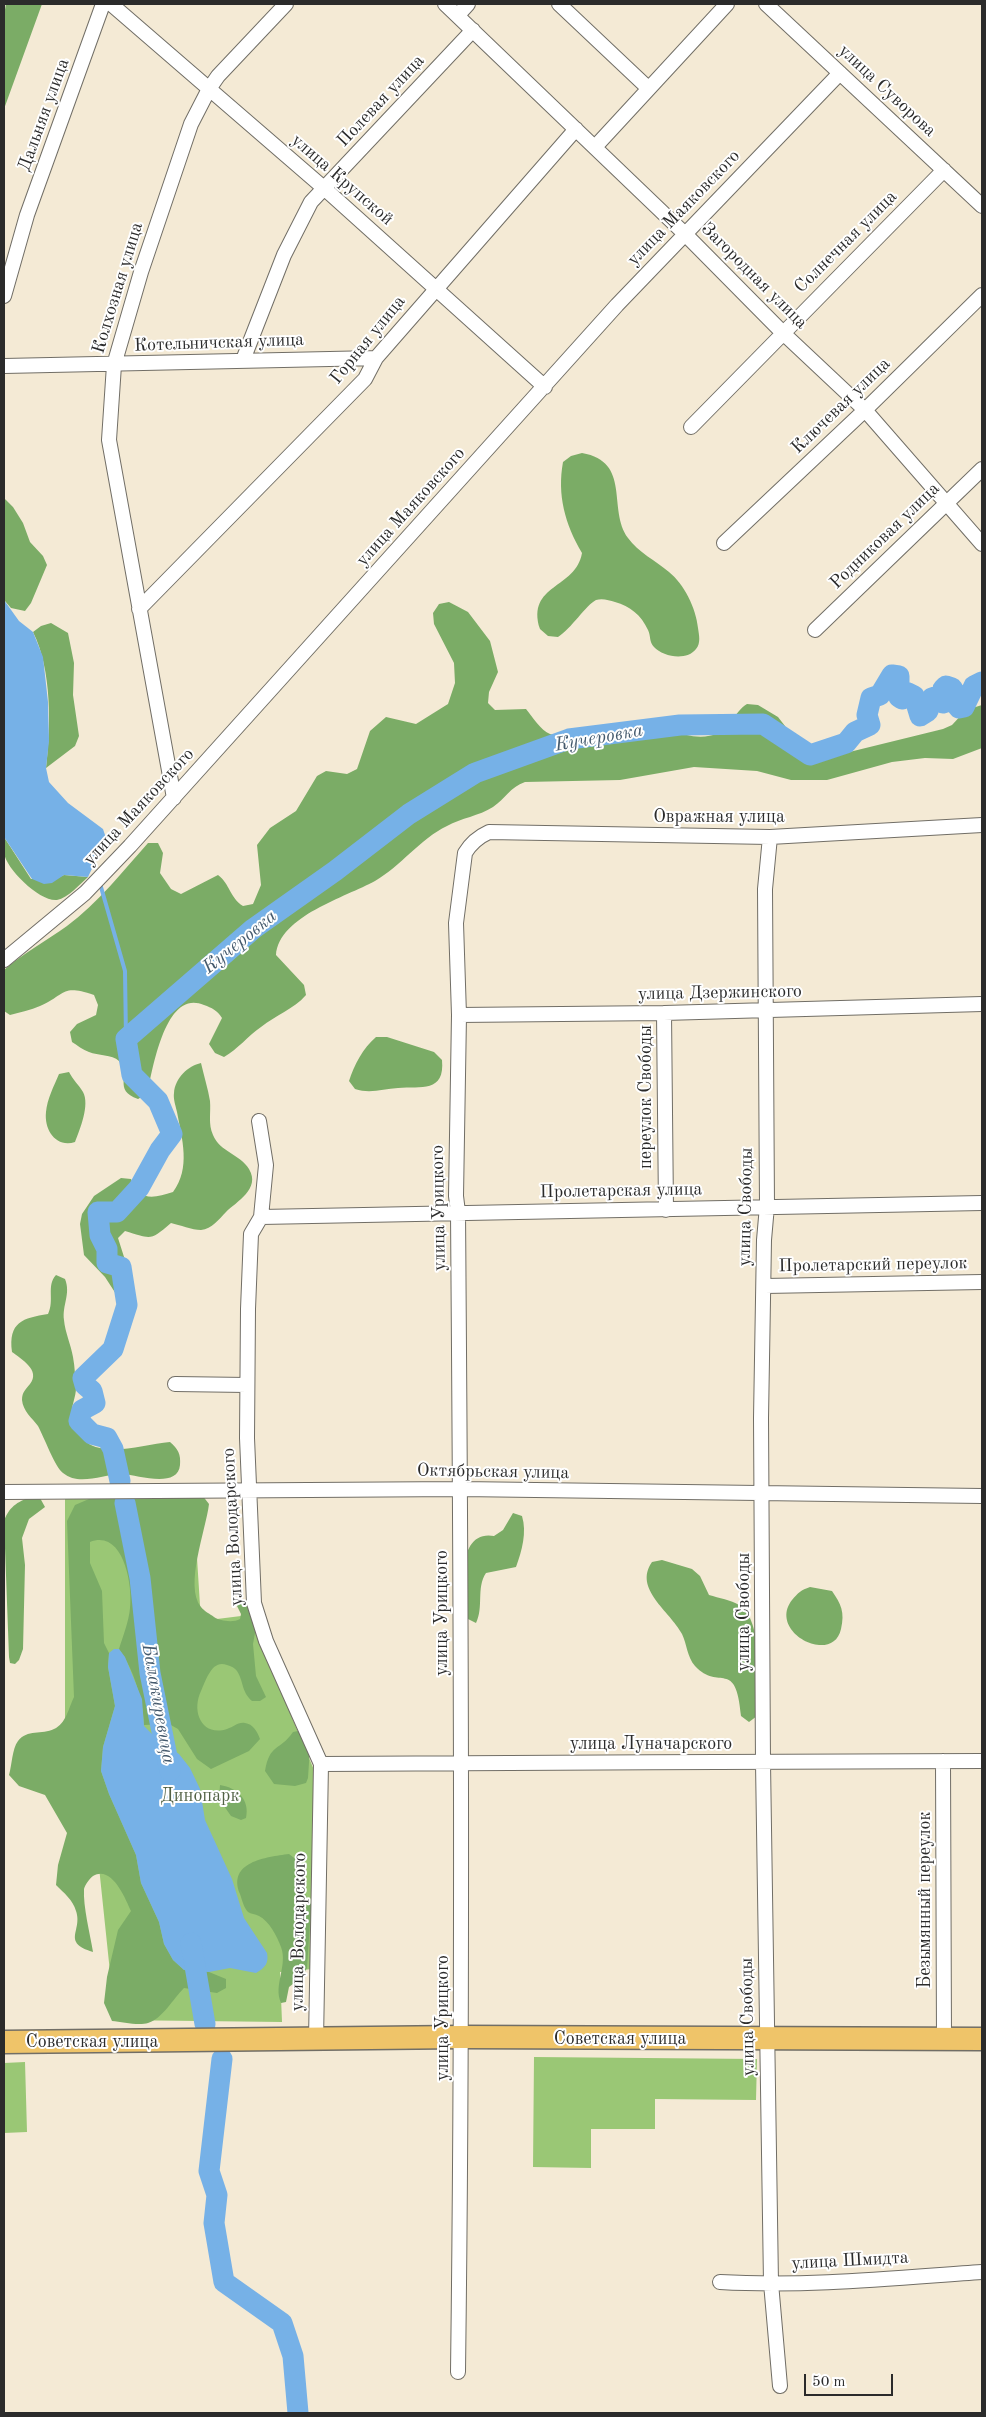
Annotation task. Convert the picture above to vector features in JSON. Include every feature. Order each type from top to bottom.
[{"type":"main road","name":"Советская улица","points":[[4,2042],[462,2038],[982,2039]]},
{"type":"street","name":"Дальняя улица","points":[[4,296],[28,214],[103,4]]},
{"type":"street","name":"улица Крупской","points":[[111,4],[325,189],[545,387]]},
{"type":"street","name":"Колхозная улица","points":[[174,798],[109,440],[114,365],[141,272],[185,138],[209,89],[218,76],[286,4]]},
{"type":"street","name":"Загородная улица","points":[[445,4],[685,234],[783,333],[865,410],[982,544]]},
{"type":"street","points":[[458,15],[468,4]]},
{"type":"street","points":[[559,4],[648,88]]},
{"type":"street","points":[[595,147],[727,4]]},
{"type":"street","name":"улица Суворова","points":[[766,4],[982,206]]},
{"type":"street","name":"Полевая улица","points":[[242,360],[284,255],[311,202],[472,30]]},
{"type":"street","name":"улица Маяковского","points":[[4,960],[85,893],[174,798],[685,234],[840,73]]},
{"type":"street","name":"Горная улица","points":[[139,609],[365,379],[376,358],[435,288],[576,129]]},
{"type":"street","name":"Солнечная улица","points":[[691,427],[944,170]]},
{"type":"street","name":"Ключевая улица","points":[[724,543],[865,410],[982,295]]},
{"type":"street","name":"Котельничская улица","points":[[4,366],[376,358]]},
{"type":"street","name":"Родниковая улица","points":[[815,630],[982,469]]},
{"type":"street","name":"Овражная улица","points":[[465,853],[469,845],[479,836],[489,832],[770,837],[982,825]]},
{"type":"street","name":"улица Свободы","points":[[770,837],[765,889],[764,1011],[767,1206],[764,1240],[761,1418],[763,1763],[771,2283],[780,2386]]},
{"type":"street","name":"улица Урицкого","points":[[458,2372],[462,2038],[460,1489],[458,1212],[456,1196],[459,1015],[456,923],[465,853]]},
{"type":"street","name":"улица Дзержинского","points":[[459,1015],[764,1011],[982,1004]]},
{"type":"street","name":"переулок Свободы","points":[[664,1013],[666,1210]]},
{"type":"street","name":"улица Володарского","points":[[259,1121],[266,1165],[261,1216],[252,1234],[247,1384],[248,1491],[254,1603],[259,1620],[320,1764],[316,2040]]},
{"type":"street","name":"Пролетарская улица","points":[[261,1216],[982,1203]]},
{"type":"street","name":"Пролетарский переулок","points":[[764,1286],[982,1282]]},
{"type":"street","points":[[175,1384],[247,1384]]},
{"type":"street","name":"Октябрьская улица","points":[[4,1492],[460,1489],[982,1496]]},
{"type":"street","name":"Безымянный переулок","points":[[943,1761],[944,2039]]},
{"type":"street","name":"улица Луначарского","points":[[320,1764],[982,1761]]},
{"type":"street","name":"улица Шмидта","points":[[720,2282],[771,2283],[882,2279],[982,2272]]},
{"type":"green space","points":[[6,4],[42,4],[4,109],[4,15]]},
{"type":"green space","points":[[582,453],[597,458],[607,466],[613,476],[619,514],[628,538],[642,552],[674,577],[688,597],[695,612],[699,636],[698,647],[692,653],[675,656],[658,650],[652,645],[648,630],[634,612],[626,606],[606,600],[598,599],[592,603],[558,637],[548,636],[540,629],[538,614],[540,603],[546,595],[571,574],[578,565],[582,553],[571,531],[564,509],[561,474],[563,462],[571,456]]},
{"type":"green space","points":[[4,498],[13,507],[23,523],[30,542],[43,556],[47,565],[31,603],[25,611],[11,608],[4,600]]},
{"type":"green space","points":[[449,602],[468,612],[490,641],[498,672],[489,692],[488,703],[495,710],[526,709],[540,727],[550,734],[561,736],[584,735],[618,726],[640,724],[698,737],[708,736],[723,731],[747,704],[758,705],[778,717],[785,726],[791,747],[800,754],[829,757],[943,729],[952,725],[966,710],[982,705],[982,748],[953,759],[925,758],[892,762],[827,780],[791,780],[757,771],[694,767],[620,780],[525,782],[520,784],[488,810],[452,823],[437,831],[375,881],[316,909],[289,929],[280,941],[276,955],[304,985],[306,995],[256,1031],[229,1054],[224,1057],[215,1053],[209,1044],[222,1018],[216,1011],[204,1005],[191,1003],[179,1008],[170,1019],[157,1050],[147,1094],[138,1099],[130,1095],[124,1087],[124,1072],[119,1061],[113,1057],[87,1051],[72,1042],[70,1032],[77,1024],[96,1015],[98,1005],[94,995],[70,990],[33,1009],[10,1015],[4,1011],[4,970],[78,917],[110,886],[148,843],[158,843],[163,853],[160,873],[171,889],[181,894],[218,875],[239,903],[243,906],[253,904],[261,885],[257,845],[270,828],[296,811],[317,776],[326,771],[347,774],[357,769],[370,731],[386,717],[416,724],[448,704],[455,683],[454,663],[434,624],[433,613],[439,604]]},
{"type":"green space","points":[[51,623],[68,633],[74,663],[73,695],[79,736],[75,746],[46,768],[49,735],[47,681],[44,664],[33,632],[41,626]]},
{"type":"green space","points":[[4,837],[31,879],[57,878],[64,875],[88,877],[70,894],[61,899],[50,899],[42,896],[17,875],[6,860]]},
{"type":"green space","points":[[376,1037],[387,1037],[434,1052],[442,1060],[440,1078],[430,1086],[423,1087],[371,1091],[355,1089],[349,1081],[353,1069],[363,1052]]},
{"type":"green space","points":[[201,1063],[210,1101],[211,1131],[220,1145],[241,1160],[249,1169],[252,1176],[250,1189],[209,1228],[201,1230],[171,1223],[159,1233],[150,1237],[125,1231],[118,1238],[131,1279],[126,1291],[116,1294],[105,1277],[84,1255],[80,1224],[82,1214],[94,1196],[121,1178],[131,1179],[138,1192],[143,1195],[153,1197],[173,1192],[179,1183],[182,1173],[184,1153],[174,1098],[175,1088],[177,1082],[187,1070]]},
{"type":"green space","points":[[69,1072],[83,1092],[85,1110],[75,1142],[68,1143],[57,1140],[49,1131],[46,1112],[59,1074]]},
{"type":"green space","points":[[56,1275],[65,1279],[67,1284],[64,1320],[74,1365],[76,1388],[72,1414],[77,1431],[86,1442],[97,1447],[111,1449],[126,1449],[170,1442],[177,1449],[180,1458],[178,1472],[172,1477],[156,1479],[116,1474],[77,1479],[63,1473],[57,1465],[38,1426],[23,1404],[24,1391],[33,1379],[33,1374],[28,1365],[12,1352],[11,1342],[12,1334],[19,1323],[31,1317],[48,1314],[51,1304],[51,1288]]},
{"type":"green space","points":[[190,1494],[202,1495],[209,1504],[195,1572],[196,1598],[204,1610],[214,1617],[223,1620],[234,1621],[240,1619],[241,1614],[237,1606],[239,1601],[245,1601],[254,1609],[257,1622],[253,1644],[256,1676],[266,1697],[260,1701],[252,1701],[244,1690],[237,1671],[222,1664],[217,1665],[210,1672],[198,1699],[198,1714],[205,1726],[218,1731],[240,1723],[248,1724],[258,1733],[260,1739],[249,1751],[211,1769],[197,1759],[178,1729],[169,1724],[144,1725],[137,1686],[129,1666],[119,1649],[130,1608],[130,1586],[124,1561],[111,1543],[101,1540],[90,1542],[90,1563],[102,1591],[104,1643],[109,1653],[108,1667],[115,1706],[103,1747],[101,1771],[136,1855],[141,1883],[159,1922],[164,1944],[173,1960],[184,1970],[209,1972],[226,1979],[226,1988],[217,1993],[184,1988],[163,2013],[148,2023],[112,2021],[104,2003],[107,1977],[118,1930],[131,1911],[117,1884],[112,1879],[100,1874],[93,1876],[87,1882],[84,1896],[93,1952],[78,1944],[75,1940],[77,1918],[75,1907],[56,1885],[58,1865],[67,1833],[45,1795],[19,1786],[9,1775],[13,1753],[18,1741],[26,1735],[49,1731],[58,1727],[64,1719],[74,1697],[67,1521],[75,1505],[89,1499],[131,1499]]},
{"type":"green space","name":"Динопарк","points":[[193,1495],[201,1621],[249,1615],[317,1777],[312,1969],[280,1972],[282,2022],[115,2020],[99,1867],[65,1733],[65,1499]]},
{"type":"green space","points":[[34,1496],[40,1498],[45,1507],[29,1519],[22,1538],[25,1565],[23,1649],[19,1660],[15,1664],[10,1663],[9,1657],[4,1521],[9,1511],[16,1504]]},
{"type":"green space","points":[[513,1513],[522,1516],[524,1528],[522,1548],[516,1567],[486,1573],[481,1585],[480,1611],[476,1623],[468,1619],[464,1595],[464,1566],[467,1553],[473,1543],[481,1537],[494,1536],[503,1530]]},
{"type":"green space","points":[[662,1560],[692,1569],[700,1576],[709,1595],[736,1603],[747,1613],[753,1625],[758,1656],[757,1716],[749,1722],[741,1716],[739,1698],[731,1681],[704,1673],[695,1666],[690,1659],[682,1634],[650,1591],[647,1572],[652,1562]]},
{"type":"green space","points":[[810,1587],[832,1591],[841,1609],[843,1618],[841,1629],[836,1640],[826,1645],[815,1645],[804,1640],[794,1633],[788,1623],[787,1612],[792,1600],[804,1589]]},
{"type":"green space","points":[[298,1731],[310,1747],[306,1783],[295,1786],[274,1784],[265,1771],[267,1762],[272,1752],[293,1732]]},
{"type":"green space","points":[[220,1785],[232,1789],[241,1796],[246,1806],[246,1818],[241,1820],[231,1816],[219,1799]]},
{"type":"green space","points":[[289,1854],[302,1864],[303,1890],[311,1904],[311,1909],[307,1968],[302,1977],[289,1987],[286,2002],[281,2003],[279,1989],[283,1954],[281,1947],[266,1921],[259,1916],[249,1913],[242,1901],[237,1883],[239,1875],[251,1863]]},
{"type":"green space","points":[[534,2057],[757,2059],[756,2100],[655,2099],[655,2129],[591,2129],[591,2168],[533,2167]]},
{"type":"green space","points":[[25,2062],[27,2132],[4,2133],[4,2063]]},
{"type":"water","points":[[4,600],[19,621],[33,632],[43,657],[48,702],[49,741],[46,768],[49,782],[68,803],[103,829],[106,838],[104,850],[98,856],[88,877],[64,875],[52,883],[44,884],[32,879],[4,837]]},
{"type":"water","points":[[114,1649],[119,1649],[125,1657],[142,1699],[144,1726],[155,1737],[179,1754],[190,1768],[200,1789],[205,1820],[232,1879],[244,1918],[267,1953],[266,1965],[256,1973],[230,1968],[209,1972],[184,1970],[173,1960],[164,1944],[159,1922],[141,1883],[136,1855],[101,1771],[103,1747],[115,1706],[108,1667],[109,1653]]},
{"type":"waterway","name":"Кучеровка","points":[[120,1481],[113,1449],[107,1438],[92,1434],[79,1421],[82,1410],[95,1403],[92,1391],[85,1385],[83,1378],[113,1349],[127,1305],[121,1267],[107,1263],[107,1249],[100,1235],[98,1212],[117,1212],[139,1188],[160,1150],[172,1134],[158,1101],[132,1075],[126,1039],[253,929],[335,871],[409,814],[475,773],[569,739],[680,725],[763,724],[810,755],[846,743],[855,732],[870,725],[867,715],[871,698],[880,695],[892,675],[899,676],[899,697],[902,699],[908,693],[914,696],[920,716],[928,711],[932,698],[935,697],[943,703],[946,702],[943,689],[946,686],[952,688],[955,693],[954,702],[959,708],[964,707],[974,686],[982,682]]},
{"type":"waterway","points":[[101,887],[125,971],[126,1039]]},
{"type":"waterway","name":"Балакиревица","points":[[125,1503],[140,1578],[150,1673],[170,1771]]},
{"type":"waterway","name":"Балакиревица","points":[[191,1943],[205,2024]]},
{"type":"waterway","name":"Балакиревица","points":[[222,2059],[209,2171],[217,2195],[214,2223],[224,2282],[282,2323],[293,2356],[298,2413]]}]
